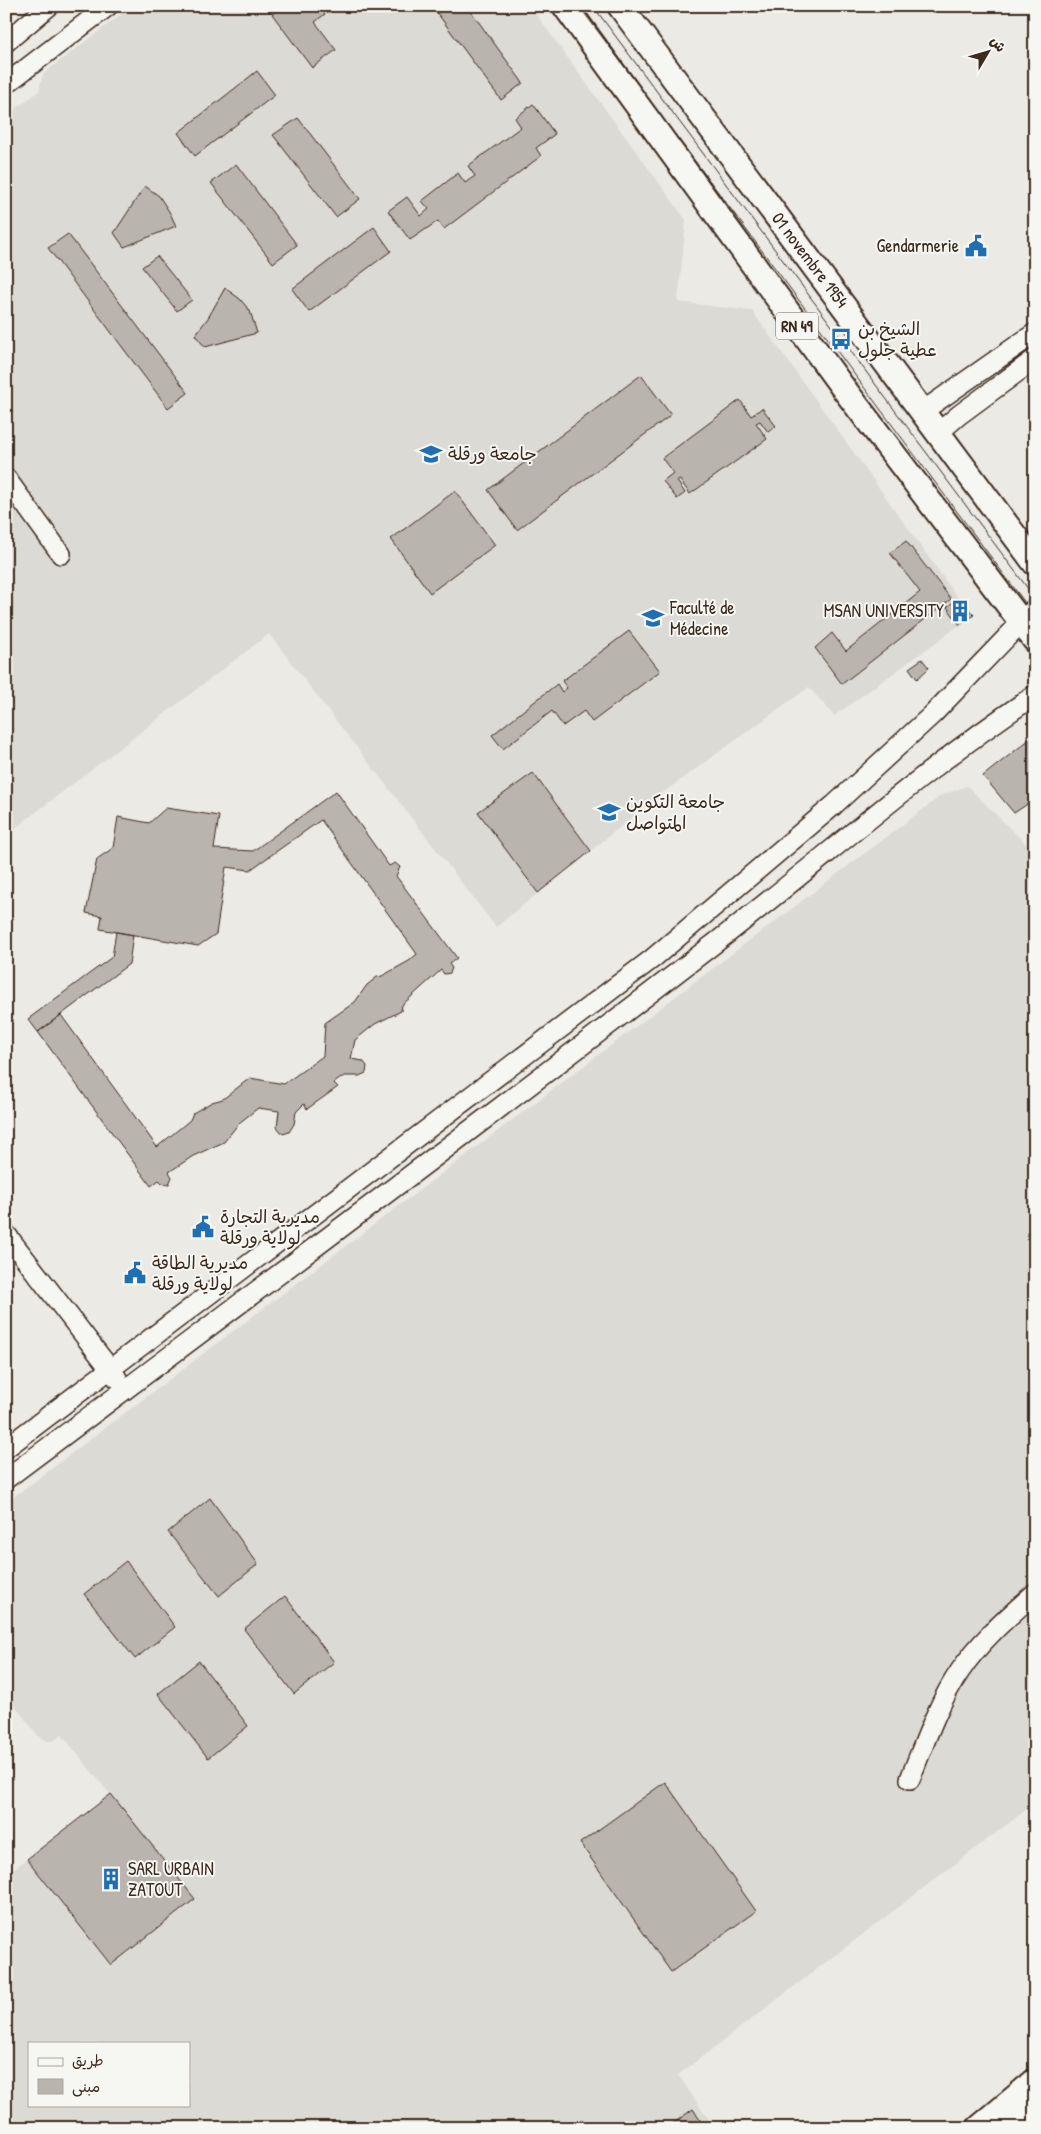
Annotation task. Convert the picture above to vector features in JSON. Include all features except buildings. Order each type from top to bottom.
[{"type":"main road","name":"RN 49","points":[[565,6],[840,385],[1030,624]]},
{"type":"main road","name":"01 novembre 1954","points":[[620,6],[1035,563]]},
{"type":"main road","points":[[979,2128],[1035,2081]]},
{"type":"main road","points":[[1012,2128],[1035,2108]]},
{"type":"street","points":[[6,42],[50,6]]},
{"type":"street","points":[[6,84],[108,6]]},
{"type":"street","points":[[923,411],[1035,333]]},
{"type":"street","points":[[938,433],[959,415],[1035,359]]},
{"type":"street","points":[[6,478],[61,554]]},
{"type":"street","points":[[6,1448],[652,959],[834,805],[1030,624]]},
{"type":"street","points":[[6,1479],[707,950],[883,809],[1008,713],[1035,695]]},
{"type":"street","points":[[592,1005],[607,1026]]},
{"type":"street","points":[[454,1110],[470,1130]]},
{"type":"street","points":[[6,1234],[125,1390]]},
{"type":"street","points":[[910,1779],[939,1707],[960,1670],[986,1638],[1035,1594]]},
{"type":"shaded area","name":"جامعة ورقلة","points":[[132,6],[530,6],[686,220],[678,302],[752,311],[958,598],[947,607],[960,625],[834,716],[809,687],[661,794],[496,927],[269,634],[6,835],[6,116],[39,91],[43,74]]},
{"type":"shaded area","points":[[967,786],[1035,853],[1035,1803],[678,2075],[715,2128],[6,2128],[6,1875],[27,1859],[111,1965],[195,1899],[62,1735],[53,1741],[47,1741],[39,1737],[6,1694],[6,1503],[942,795]]},
{"type":"tram line","points":[[579,6],[1035,616]]},
{"type":"tram line","points":[[593,6],[1035,598]]},
{"type":"place","name":"Gendarmerie","points":[[976,246]]},
{"type":"place","name":"الشيخ بن عطية جلول","points":[[841,339]]},
{"type":"place","name":"جامعة ورقلة","points":[[431,454]]},
{"type":"place","name":"MSAN UNIVERSITY","points":[[960,611]]},
{"type":"place","name":"Faculté de Médecine","points":[[653,618]]},
{"type":"place","name":"جامعة التكوين المتواصل","points":[[609,812]]},
{"type":"place","name":"مديرية التجارة لولاية ورقلة","points":[[203,1227]]},
{"type":"place","name":"مديرية الطاقة لولاية ورقلة","points":[[135,1273]]},
{"type":"place","name":"SARL URBAIN ZATOUT","points":[[111,1879]]}]
